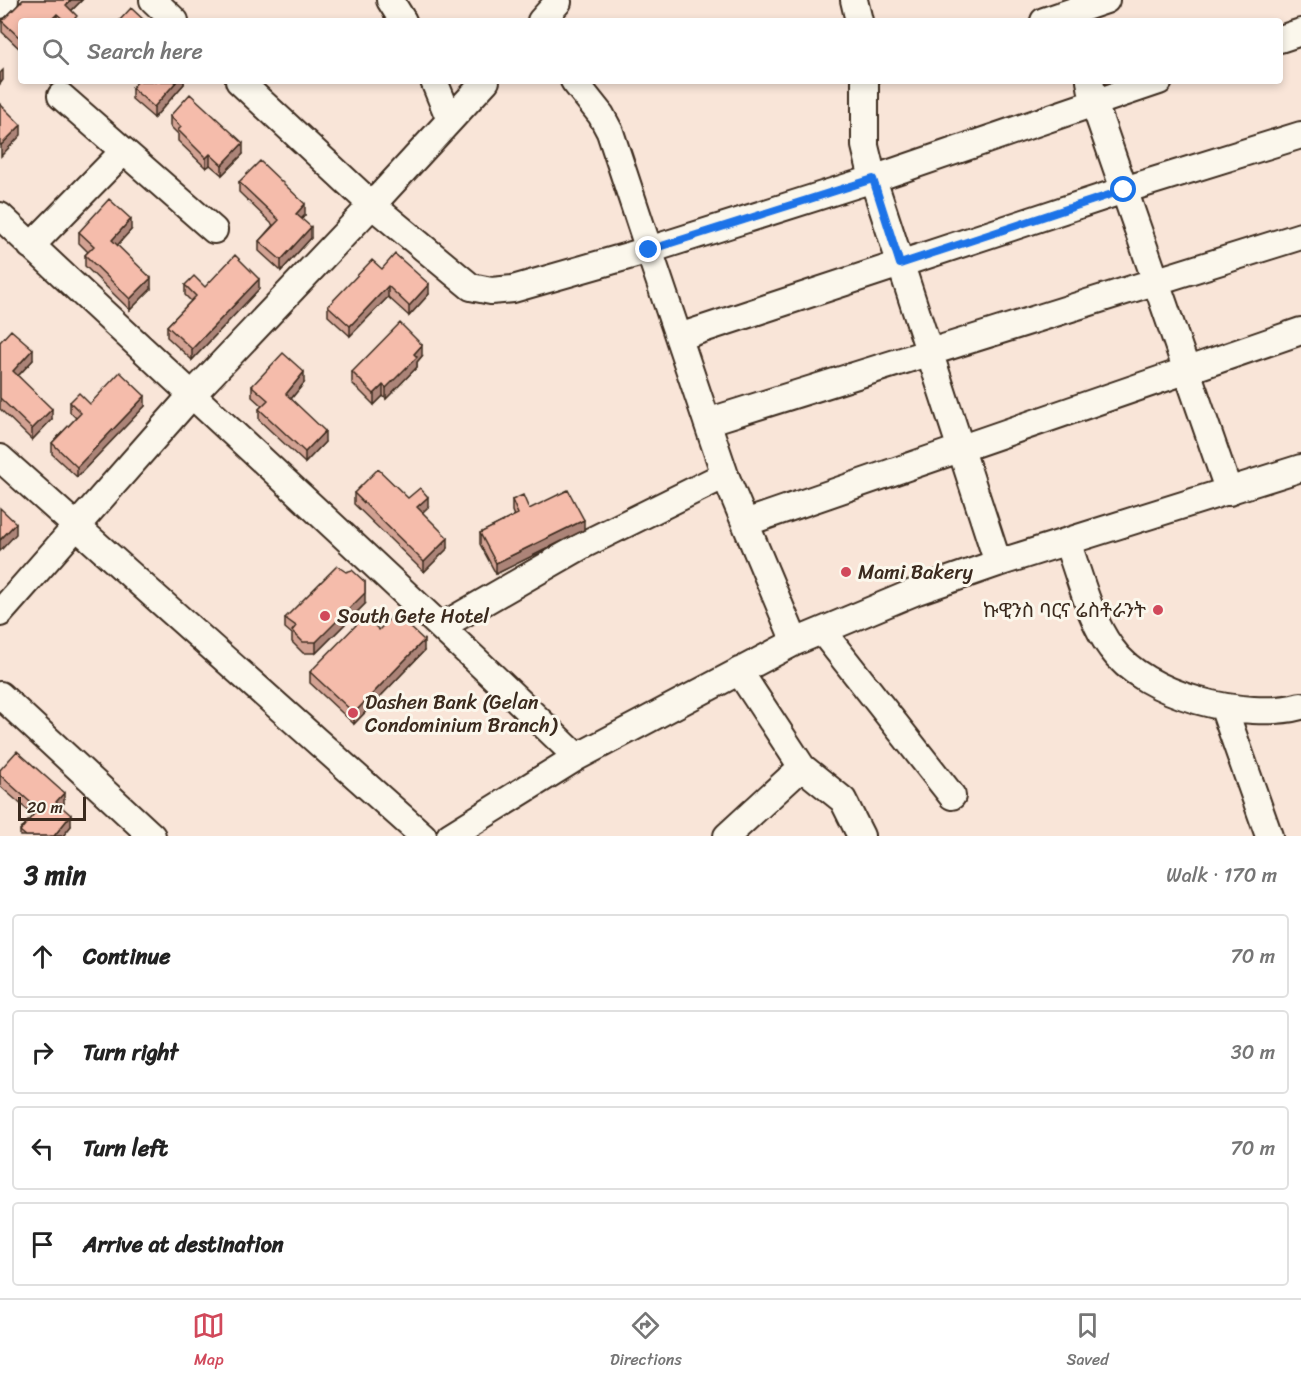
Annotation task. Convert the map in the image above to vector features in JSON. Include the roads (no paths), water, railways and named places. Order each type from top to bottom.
[{"type":"street","points":[[0,5],[5,0]]},
{"type":"street","points":[[153,0],[172,18]]},
{"type":"street","points":[[390,0],[401,18]]},
{"type":"street","points":[[854,0],[858,18]]},
{"type":"street","points":[[1054,18],[1106,0]]},
{"type":"street","points":[[545,18],[558,8]]},
{"type":"street","points":[[1283,38],[1301,32]]},
{"type":"street","points":[[242,84],[372,205],[471,287],[491,291],[513,289],[649,250],[873,179],[1092,92],[1141,84]]},
{"type":"street","points":[[435,84],[450,120]]},
{"type":"street","points":[[0,613],[191,396],[483,84]]},
{"type":"street","points":[[576,84],[601,115],[610,132],[725,475],[795,642]]},
{"type":"street","points":[[868,84],[865,146],[873,179],[998,563]]},
{"type":"street","points":[[1092,92],[1229,492]]},
{"type":"street","points":[[62,96],[214,230]]},
{"type":"street","points":[[679,337],[1124,190],[1301,135]]},
{"type":"street","points":[[31,246],[124,151]]},
{"type":"street","points":[[0,216],[191,396],[442,626],[577,757]]},
{"type":"street","points":[[708,422],[1301,236]]},
{"type":"street","points":[[746,523],[960,447],[1301,331]]},
{"type":"street","points":[[0,458],[423,836]]},
{"type":"street","points":[[467,832],[577,757],[795,642],[916,591],[1301,468]]},
{"type":"street","points":[[442,626],[585,544],[725,475]]},
{"type":"street","points":[[1067,542],[1099,627],[1111,649],[1128,666],[1150,681],[1224,709],[1261,711],[1301,706]]},
{"type":"street","points":[[822,631],[952,796]]},
{"type":"street","points":[[739,671],[802,768],[843,801],[861,836]]},
{"type":"street","points":[[0,695],[152,836]]},
{"type":"street","points":[[1224,709],[1269,836]]},
{"type":"street","points":[[727,836],[802,768]]},
{"type":"place","name":"Mami Bakery","points":[[846,572]]},
{"type":"place","name":"ኩዊንስ ባርና ሬስቶራንት","points":[[1158,610]]},
{"type":"place","name":"South Gete Hotel","points":[[325,616]]},
{"type":"place","name":"Dashen Bank (Gelan Condominium Branch)","points":[[353,713]]}]
